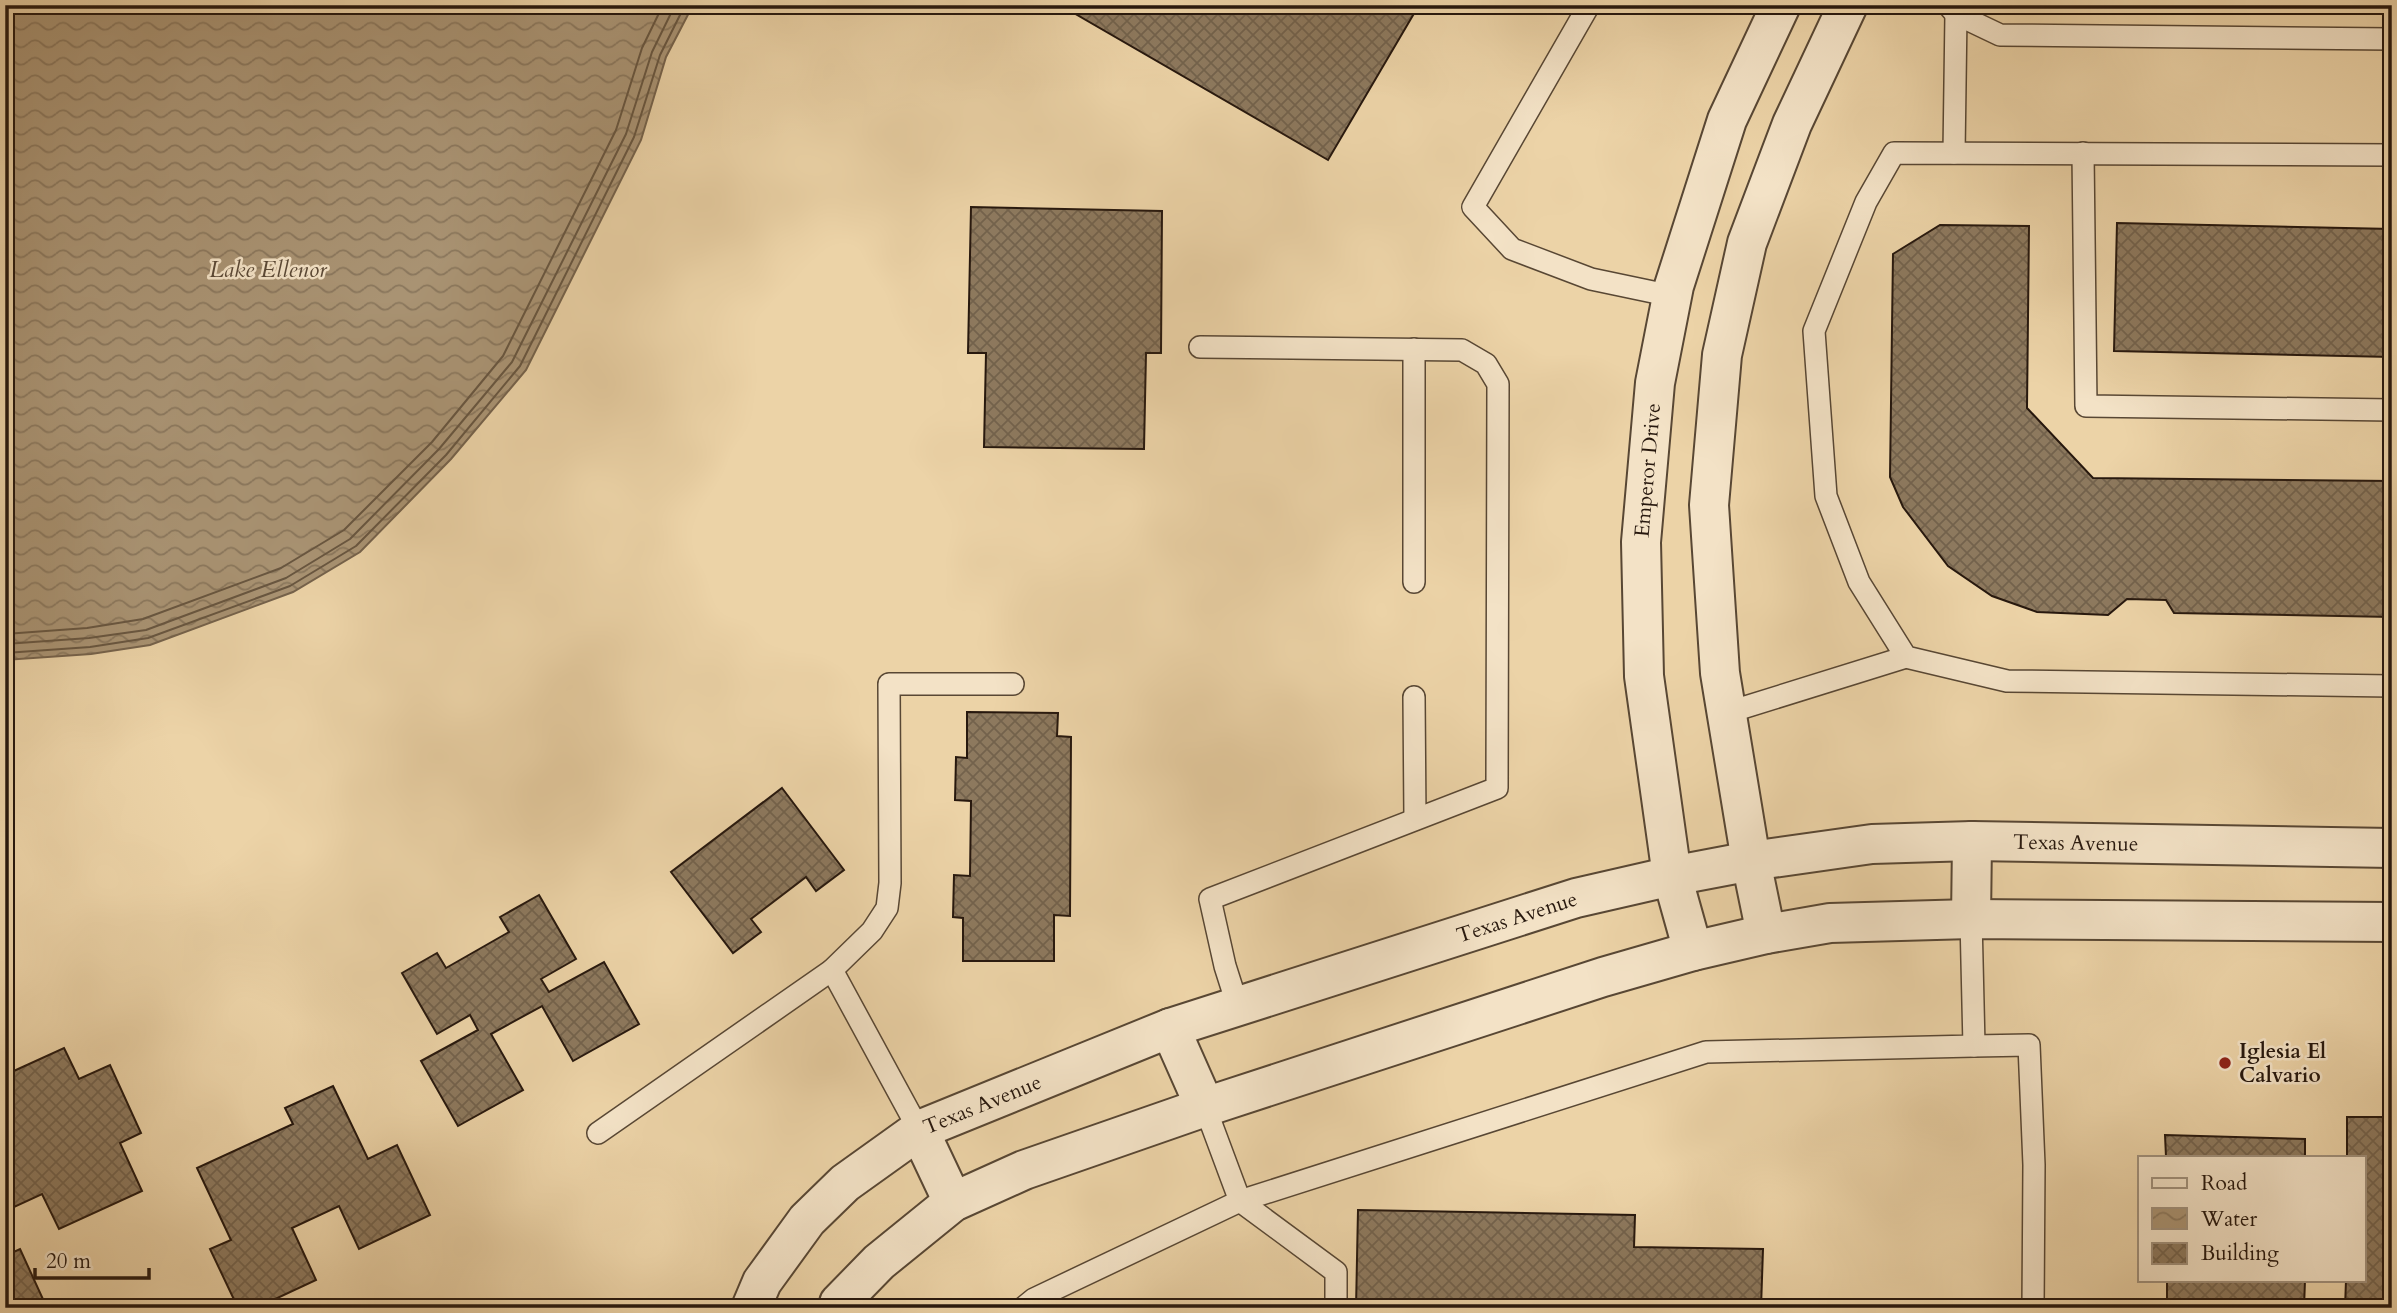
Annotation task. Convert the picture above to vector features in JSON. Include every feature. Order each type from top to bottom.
[{"type":"street","name":"Emperor Drive","points":[[1693,951],[1672,876],[1644,676],[1641,542],[1655,383],[1672,296],[1727,120],[1781,5]]},
{"type":"street","points":[[1766,934],[1751,861],[1720,673],[1709,505],[1722,355],[1747,243],[1793,124],[1848,5]]},
{"type":"street","points":[[1971,919],[1972,841]]},
{"type":"street","name":"Texas Avenue","points":[[751,1308],[762,1282],[807,1220],[845,1183],[919,1130],[1170,1028],[1576,898],[1751,861],[1872,844],[1972,841],[2392,848]]},
{"type":"street","points":[[838,1308],[839,1303],[879,1262],[953,1202],[1024,1170],[1205,1107],[1603,977],[1693,951],[1830,923],[1971,919],[2392,922]]},
{"type":"street","points":[[1170,1028],[1205,1107]]},
{"type":"street","points":[[919,1130],[953,1202]]},
{"type":"lane","points":[[1589,5],[1473,207],[1512,249],[1591,279],[1672,296]]},
{"type":"lane","points":[[1954,153],[1952,10],[2000,35],[2392,39]]},
{"type":"lane","points":[[1906,657],[1858,582],[1826,496],[1814,331],[1866,202],[1895,153],[2392,155]]},
{"type":"lane","points":[[2083,153],[2086,406],[2392,410]]},
{"type":"lane","points":[[1200,347],[1462,350],[1486,364],[1498,384],[1497,788],[1210,899],[1225,966],[1238,1007]]},
{"type":"lane","points":[[1414,349],[1414,582]]},
{"type":"lane","points":[[1726,713],[1906,657],[2007,681],[2392,686]]},
{"type":"lane","points":[[598,1133],[832,970],[872,931],[887,908],[890,883],[889,684],[1013,684]]},
{"type":"lane","points":[[1414,697],[1415,819]]},
{"type":"lane","points":[[1971,919],[1974,1046]]},
{"type":"lane","points":[[832,970],[919,1130]]},
{"type":"lane","points":[[1023,1308],[1034,1299],[1240,1200],[1706,1052],[2029,1045],[2034,1165],[2034,1308]]},
{"type":"lane","points":[[1205,1107],[1240,1200],[1336,1272],[1336,1303],[1333,1308]]},
{"type":"water","name":"Lake Ellenor","points":[[5,5],[693,5],[666,57],[641,140],[526,370],[451,459],[360,552],[293,592],[150,645],[91,654],[5,660]]},
{"type":"building","points":[[1060,5],[1419,5],[1328,160]]},
{"type":"building","points":[[971,207],[1162,211],[1161,353],[1146,353],[1144,449],[984,447],[986,353],[968,353]]},
{"type":"building","points":[[2117,223],[2392,229],[2392,357],[2114,351]]},
{"type":"building","points":[[1940,225],[2029,226],[2027,408],[2093,478],[2392,481],[2392,617],[2174,613],[2166,600],[2127,599],[2108,615],[2037,612],[1992,596],[1948,566],[1903,507],[1890,477],[1893,254]]},
{"type":"building","points":[[967,712],[1058,713],[1057,736],[1071,737],[1070,916],[1054,915],[1054,961],[963,961],[963,918],[953,917],[954,875],[970,876],[971,801],[955,800],[956,757],[967,758]]},
{"type":"building","points":[[782,788],[844,870],[816,891],[806,877],[751,919],[761,932],[733,953],[671,872]]},
{"type":"building","points":[[539,895],[576,959],[541,979],[549,992],[604,962],[639,1024],[573,1061],[542,1006],[491,1034],[523,1090],[458,1126],[421,1061],[478,1030],[470,1015],[437,1034],[402,973],[437,953],[446,968],[509,932],[500,917]]},
{"type":"building","points":[[64,1048],[79,1079],[110,1065],[141,1133],[120,1143],[142,1191],[59,1229],[42,1194],[12,1208],[5,1192],[5,1075]]},
{"type":"building","points":[[333,1086],[368,1159],[397,1145],[430,1215],[359,1249],[339,1206],[292,1228],[316,1280],[256,1308],[238,1308],[210,1249],[231,1240],[197,1168],[293,1124],[285,1108]]},
{"type":"building","points":[[2347,1117],[2392,1117],[2392,1308],[2345,1308],[2346,1282],[2366,1282],[2366,1156],[2347,1156]]},
{"type":"building","points":[[2165,1135],[2305,1139],[2305,1156],[2166,1156]]},
{"type":"building","points":[[1358,1210],[1635,1215],[1634,1247],[1763,1249],[1761,1308],[1356,1308]]},
{"type":"building","points":[[20,1249],[47,1308],[5,1308],[5,1256]]},
{"type":"building","points":[[2167,1282],[2305,1282],[2304,1308],[2167,1308]]},
{"type":"place","name":"Iglesia El Calvario","points":[[2225,1063]]}]
